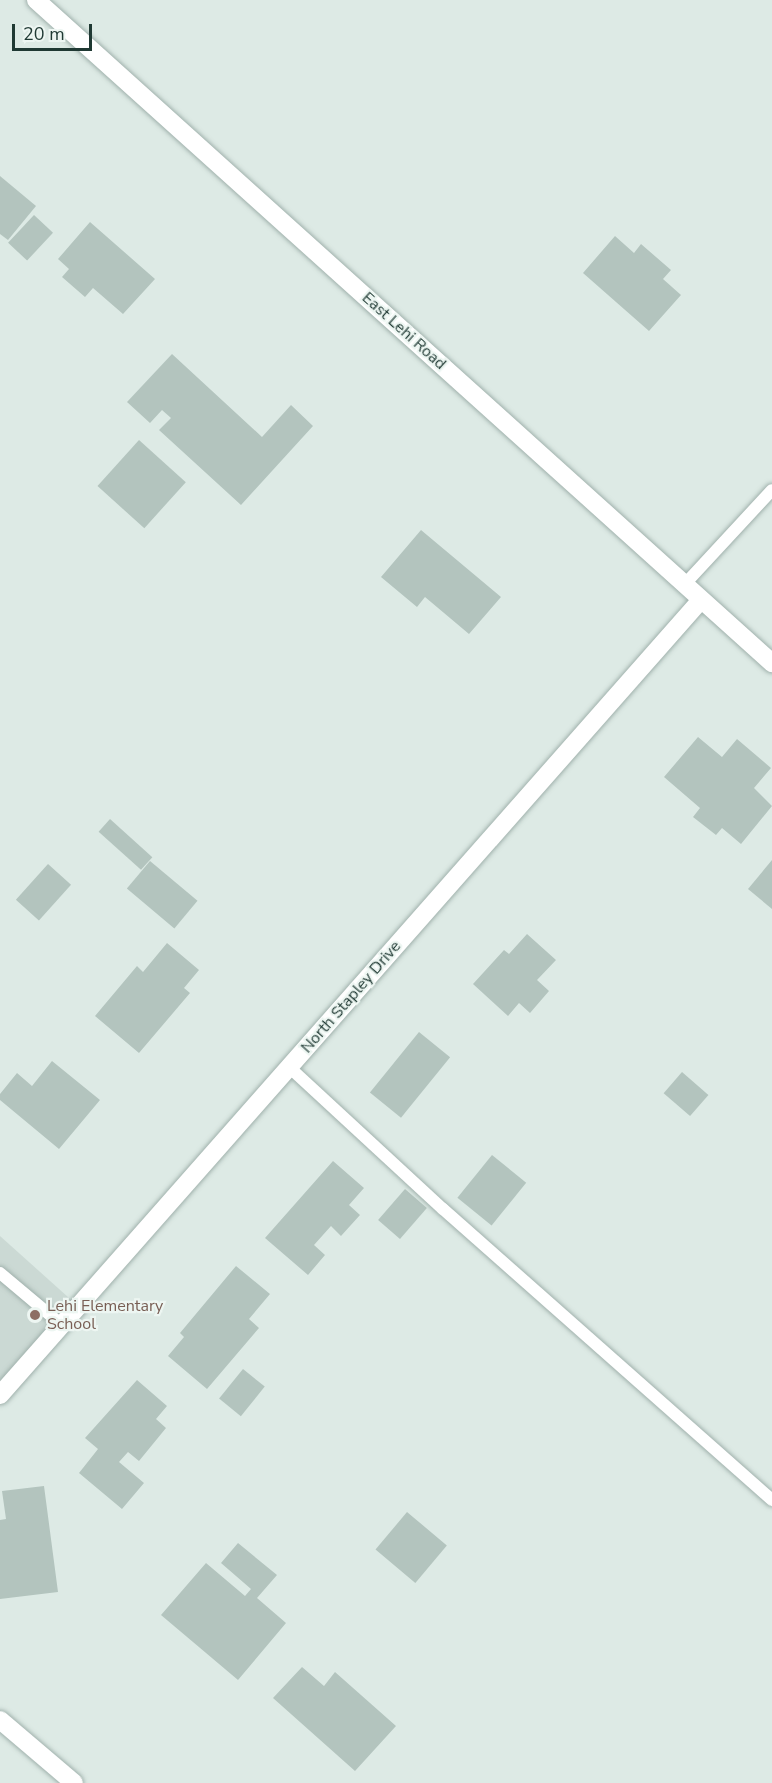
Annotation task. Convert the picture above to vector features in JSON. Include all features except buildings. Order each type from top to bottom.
[{"type":"street","name":"East Lehi Road","points":[[36,0],[772,663]]},
{"type":"street","name":"North Stapley Drive","points":[[0,1395],[701,600]]},
{"type":"street","points":[[0,1720],[74,1783]]},
{"type":"lane","points":[[684,585],[772,490]]},
{"type":"lane","points":[[289,1067],[772,1500]]},
{"type":"lane","points":[[0,1273],[62,1324]]},
{"type":"shaded area","name":"Lehi Elementary School","points":[[0,1236],[78,1306],[0,1395]]},
{"type":"place","name":"Lehi Elementary School","points":[[35,1315]]}]
